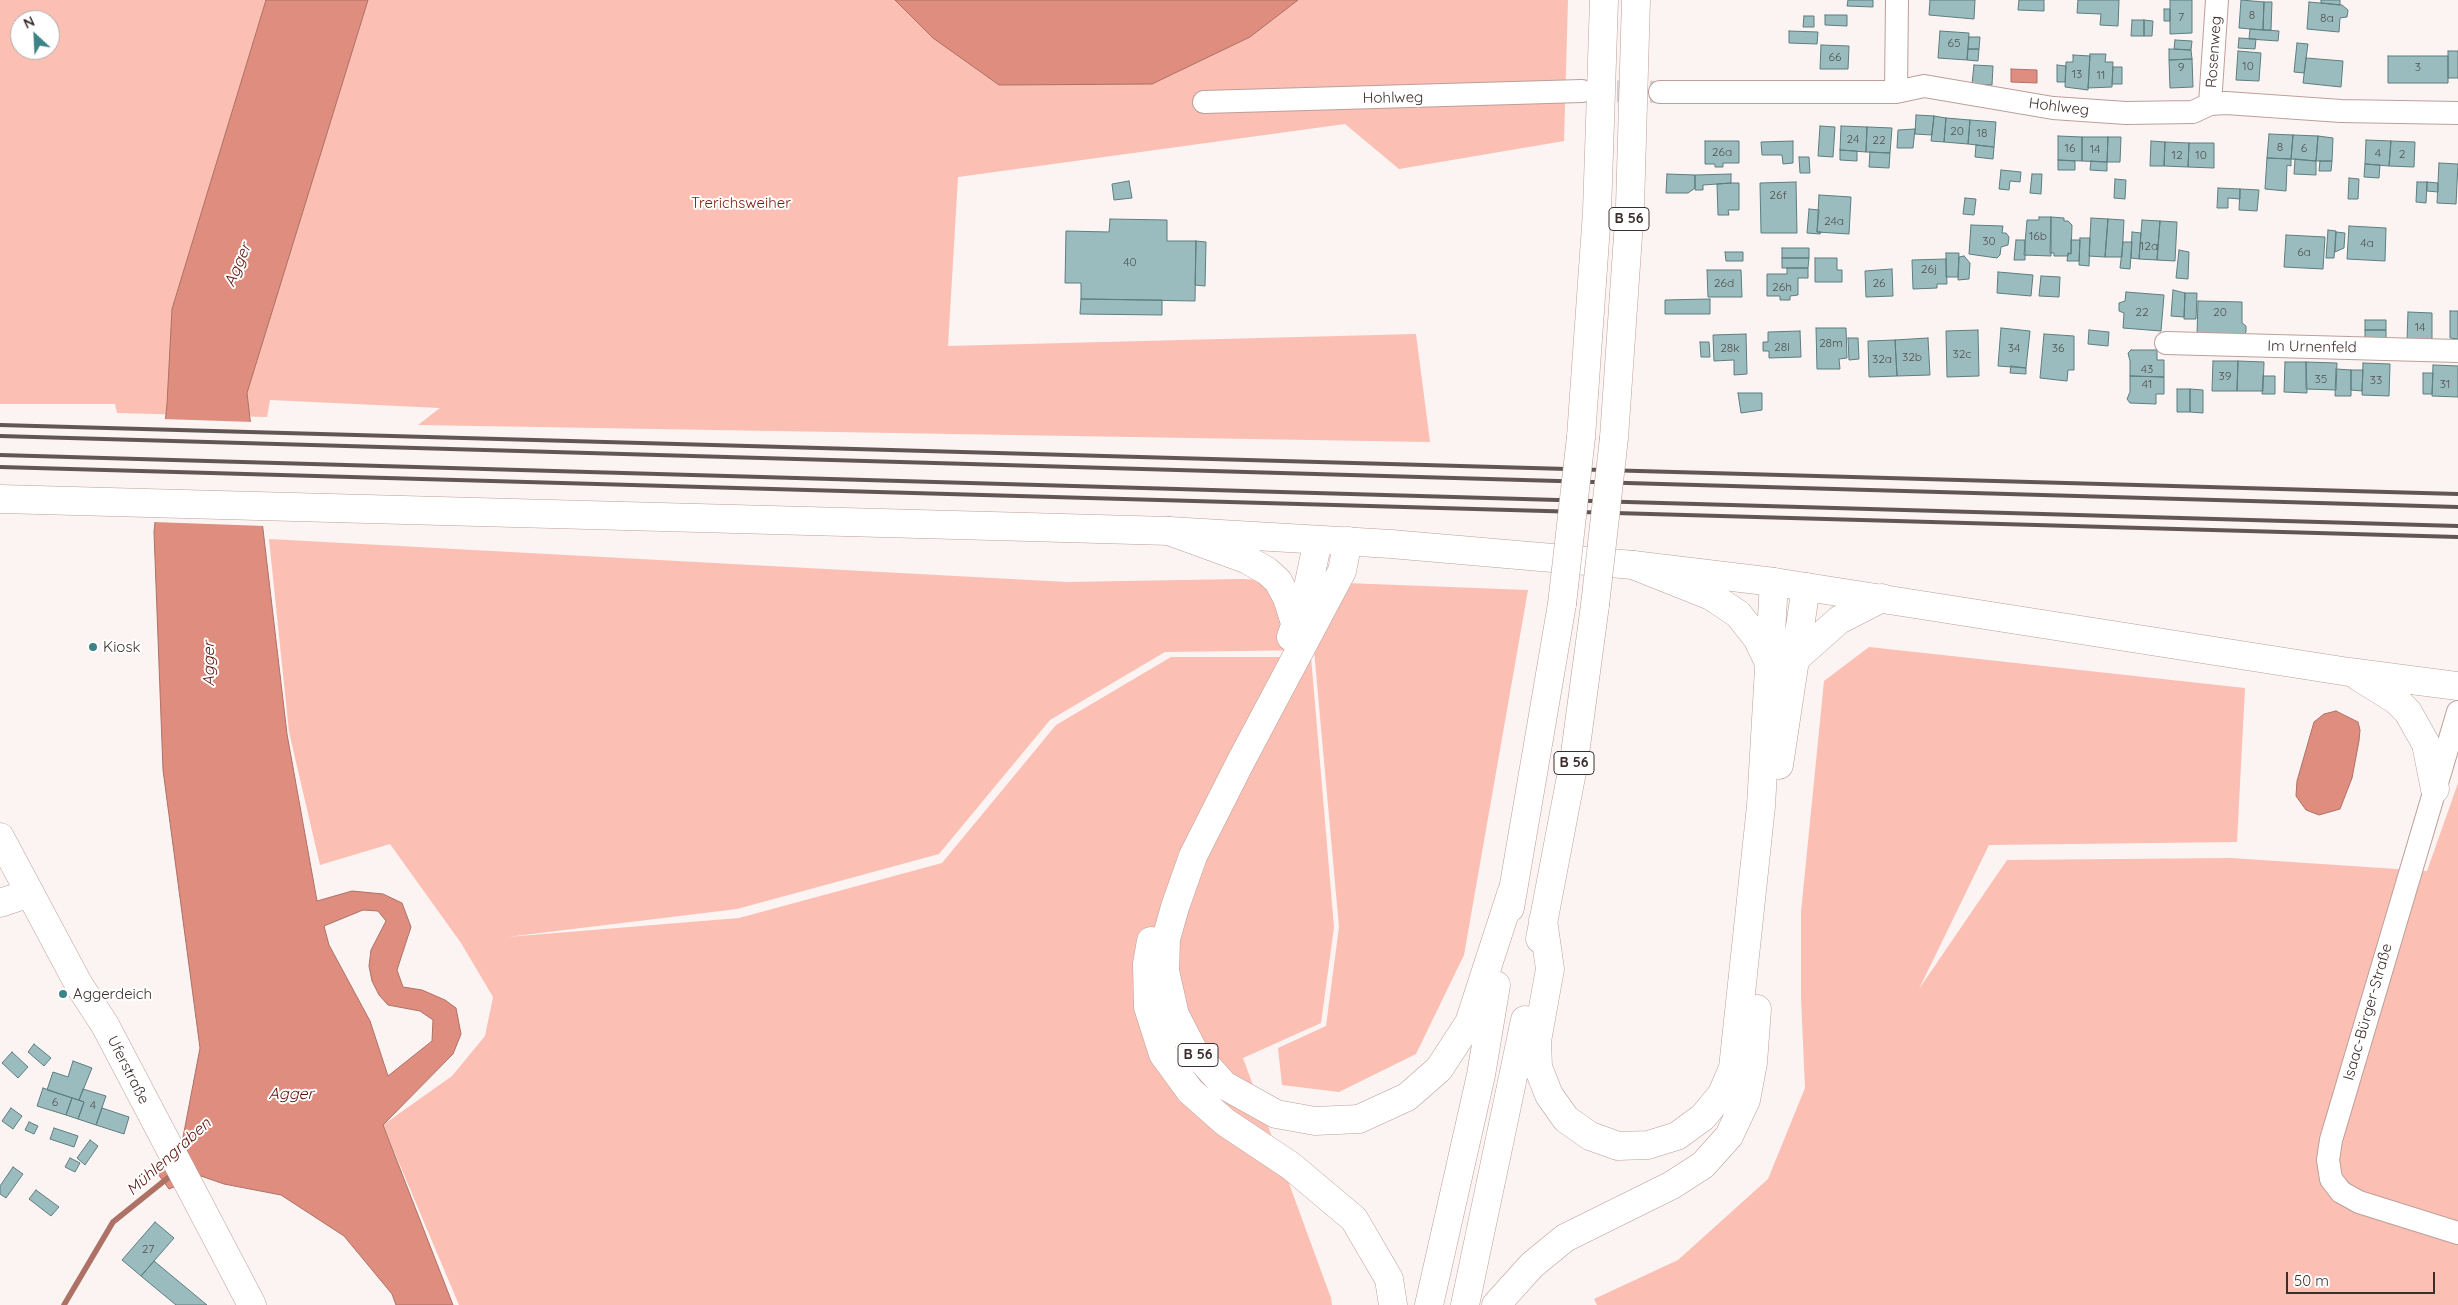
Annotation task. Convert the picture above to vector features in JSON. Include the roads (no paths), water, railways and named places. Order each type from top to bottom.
[{"type":"main road","name":"B 56","points":[[1429,1305],[1481,1075],[1562,604],[1581,437],[1597,212],[1604,0]]},
{"type":"main road","name":"B 56","points":[[1465,1305],[1515,1076],[1574,761],[1595,605],[1614,438],[1630,206],[1636,0]]},
{"type":"main road","points":[[0,498],[410,508],[1169,531],[1348,541],[1634,565],[1774,582],[2349,672],[2458,686]]},
{"type":"main road","points":[[1169,531],[1246,560],[1266,571],[1278,581],[1287,598],[1296,626]]},
{"type":"main road","points":[[1318,540],[1307,592],[1280,666],[1187,843],[1155,917],[1146,964],[1148,1007],[1163,1054],[1190,1091],[1225,1122],[1291,1166],[1354,1218],[1389,1279],[1393,1305]]},
{"type":"main road","name":"B 56","points":[[1348,541],[1342,571],[1232,778],[1193,856],[1175,906],[1166,940],[1165,970],[1175,1015],[1193,1050],[1224,1085],[1276,1114],[1315,1121],[1359,1119],[1407,1097],[1439,1069],[1469,1023],[1512,891]]},
{"type":"main road","points":[[1634,565],[1711,596],[1738,614],[1757,638],[1782,662]]},
{"type":"main road","points":[[1496,1305],[1532,1265],[1565,1238],[1672,1185],[1703,1165],[1729,1136],[1746,1100],[1753,1063],[1782,662],[1774,582]]},
{"type":"main road","points":[[1543,920],[1550,969],[1536,1041],[1538,1067],[1549,1095],[1566,1119],[1590,1136],[1618,1146],[1648,1145],[1677,1136],[1703,1117],[1722,1094],[1733,1068],[1761,806],[1782,662],[1806,587]]},
{"type":"main road","points":[[1782,662],[1833,624],[1882,598]]},
{"type":"main road","points":[[2349,672],[2396,700],[2408,712],[2426,744],[2435,789]]},
{"type":"main road","name":"Uferstraße","points":[[0,837],[16,879],[105,1025],[252,1305]]},
{"type":"main road","points":[[0,903],[16,879]]},
{"type":"street","points":[[1896,92],[1897,0]]},
{"type":"street","name":"Rosenweg","points":[[2210,104],[2217,0]]},
{"type":"street","name":"Hohlweg","points":[[1660,92],[1896,92],[1924,86],[2053,108],[2126,113],[2193,112],[2210,104],[2226,103],[2341,110],[2458,113]]},
{"type":"street","name":"Hohlweg","points":[[1204,102],[1582,91]]},
{"type":"street","name":"Im Urnenfeld","points":[[2166,344],[2458,351]]},
{"type":"street","name":"Isaac-Bürger-Straße","points":[[2458,712],[2331,1140],[2328,1160],[2331,1179],[2342,1192],[2359,1202],[2458,1232]]},
{"type":"water","name":"Agger","points":[[266,0],[368,0],[247,393],[287,734],[317,901],[352,891],[383,894],[402,903],[411,927],[397,970],[403,987],[422,990],[445,1000],[456,1008],[461,1034],[453,1054],[383,1125],[453,1305],[396,1305],[392,1294],[344,1236],[281,1195],[224,1184],[201,1176],[169,1189],[158,1174],[180,1153],[200,1048],[163,770],[154,532],[167,404],[172,309]],"holes":[[[363,910],[378,911],[386,921],[371,950],[369,966],[372,981],[379,995],[388,1005],[420,1011],[433,1020],[432,1041],[388,1076],[370,1021],[329,945],[324,926]]]},
{"type":"water","points":[[895,0],[1298,0],[1250,37],[1152,84],[999,85],[933,38]]},
{"type":"water","points":[[2011,69],[2037,70],[2037,83],[2011,82]]},
{"type":"water","points":[[2336,711],[2358,722],[2360,730],[2359,741],[2352,778],[2340,809],[2319,815],[2306,810],[2296,796],[2297,781],[2314,722],[2324,714]]},
{"type":"waterway","name":"Mühlengraben","points":[[64,1305],[113,1222],[169,1177]]},
{"type":"tunnel","points":[[1584,91],[1660,92]]},
{"type":"railway","points":[[0,425],[2458,494]]},
{"type":"railway","points":[[0,436],[2458,507]]},
{"type":"railway","points":[[0,455],[2458,526]]},
{"type":"railway","points":[[0,467],[2458,537]]},
{"type":"place","name":"Kiosk","points":[[93,647]]},
{"type":"place","name":"Aggerdeich","points":[[63,994]]},
{"type":"park label","name":"Trerichsweiher","points":[[741,203]]}]
